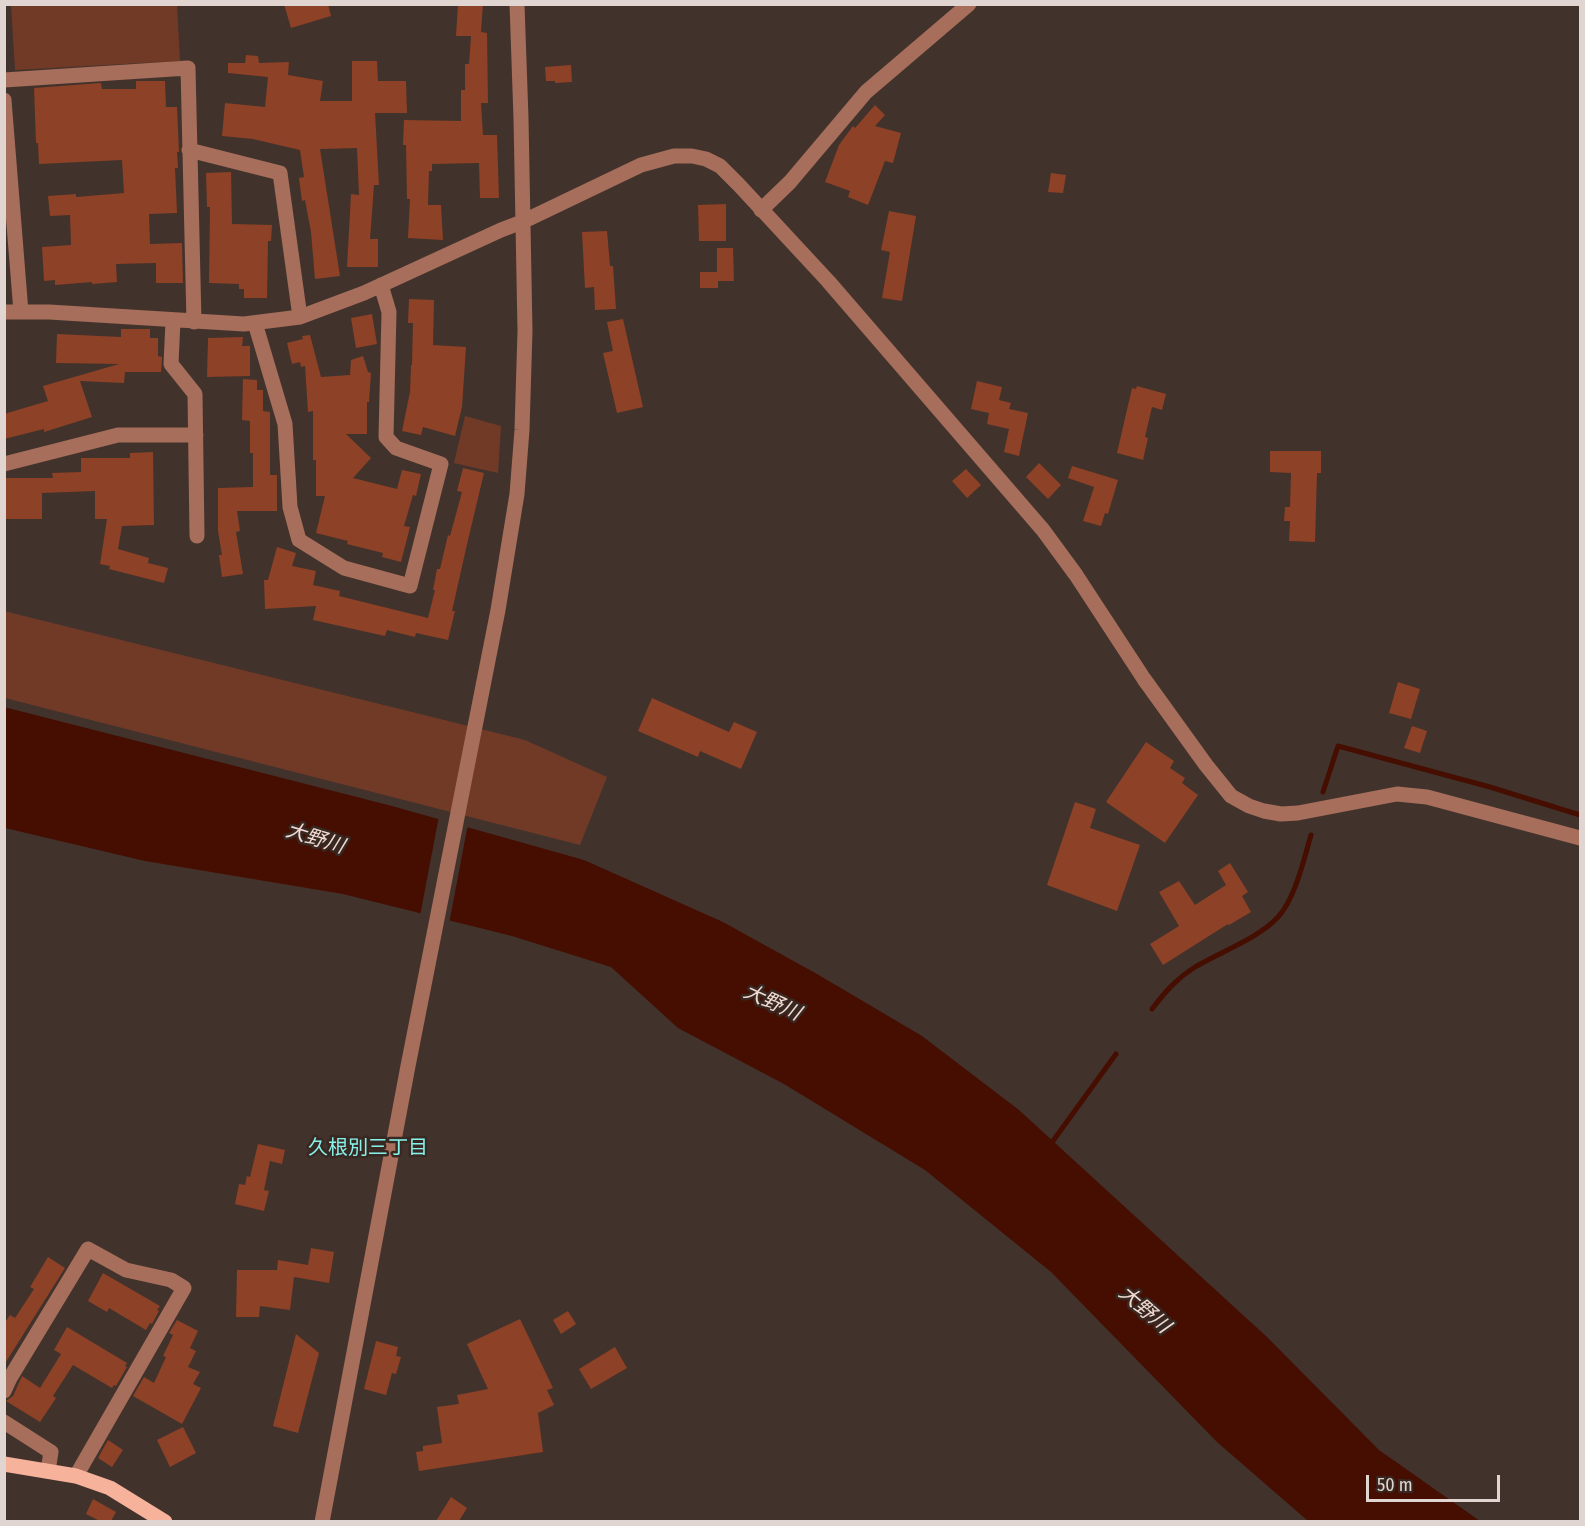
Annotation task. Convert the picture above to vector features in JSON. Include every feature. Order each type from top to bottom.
[{"type":"main road","points":[[4,1464],[76,1476],[110,1488],[165,1521]]},
{"type":"street","points":[[322,1521],[408,1066],[498,610],[517,494],[522,430],[524,342],[517,4]]},
{"type":"street","points":[[761,210],[790,182],[866,92],[969,4]]},
{"type":"street","points":[[4,80],[188,68],[194,322]]},
{"type":"street","points":[[4,100],[21,312]]},
{"type":"street","points":[[189,150],[280,173],[300,316]]},
{"type":"street","points":[[4,312],[49,312],[173,321],[255,323],[300,316],[364,293],[642,165],[674,156],[706,159],[720,166],[828,280],[1043,530],[1076,575],[1144,679],[1231,796],[1256,808],[1281,814],[1298,813],[1397,794],[1427,796],[1581,838]]},
{"type":"street","points":[[255,323],[285,424],[290,507],[299,540],[344,568],[410,586],[441,464],[396,448],[386,436],[389,312],[381,285]]},
{"type":"street","points":[[173,321],[171,364],[195,394],[197,536]]},
{"type":"street","points":[[4,464],[118,435],[196,435]]},
{"type":"street","points":[[4,1391],[88,1249],[126,1270],[171,1280],[184,1288],[76,1476]]},
{"type":"street","points":[[4,1422],[51,1452],[48,1471]]},
{"type":"shaded area","points":[[11,5],[177,5],[180,61],[15,70]]},
{"type":"shaded area","points":[[465,416],[501,426],[498,473],[454,463]]},
{"type":"shaded area","points":[[4,611],[525,740],[607,777],[580,845],[5,698]]},
{"type":"water","name":"大野川","points":[[4,707],[392,806],[584,860],[723,922],[922,1036],[1019,1110],[1267,1337],[1379,1450],[1480,1521],[1308,1521],[1217,1442],[1051,1272],[925,1170],[784,1084],[678,1028],[611,967],[512,936],[343,894],[145,861],[5,828]]},
{"type":"pier","points":[[439,816],[468,824],[449,924],[420,916]]},
{"type":"building","points":[[284,4],[328,4],[331,16],[291,28]]},
{"type":"building","points":[[458,4],[483,4],[481,32],[487,33],[488,103],[481,103],[483,135],[497,135],[499,198],[480,198],[479,163],[432,164],[432,171],[429,171],[428,205],[441,205],[443,240],[408,238],[410,199],[407,199],[406,145],[403,145],[404,120],[461,121],[461,90],[465,90],[465,64],[469,64],[471,36],[456,36]]},
{"type":"building","points":[[246,55],[258,56],[259,63],[289,62],[288,75],[323,81],[320,101],[352,101],[352,61],[377,61],[378,81],[406,81],[407,113],[375,113],[379,185],[374,185],[370,239],[378,239],[378,267],[347,267],[351,194],[359,195],[357,148],[320,149],[340,276],[315,279],[311,232],[305,200],[302,201],[299,178],[304,177],[300,150],[253,139],[222,136],[225,103],[265,107],[268,77],[228,73],[228,63],[245,63]]},
{"type":"building","points":[[571,65],[572,82],[546,81],[545,67]]},
{"type":"building","points":[[136,81],[165,81],[166,107],[177,107],[179,152],[177,152],[178,168],[175,168],[177,213],[149,214],[150,244],[182,243],[183,283],[156,283],[156,263],[116,264],[117,282],[55,285],[55,280],[44,281],[42,247],[71,245],[70,215],[50,216],[48,196],[76,194],[76,197],[124,193],[122,160],[39,164],[34,88],[101,83],[102,89],[136,89]]},
{"type":"building","points":[[875,105],[885,115],[875,126],[901,133],[893,163],[885,161],[868,205],[848,197],[850,191],[825,182],[839,145],[853,126],[855,128]]},
{"type":"building","points":[[231,172],[232,224],[272,225],[271,241],[268,241],[267,298],[244,298],[244,289],[239,289],[239,284],[209,283],[210,207],[207,207],[206,173]]},
{"type":"building","points":[[1051,173],[1066,175],[1063,193],[1048,192]]},
{"type":"building","points":[[726,204],[726,241],[699,241],[698,205]]},
{"type":"building","points":[[889,211],[916,216],[902,301],[882,298],[890,252],[881,250]]},
{"type":"building","points":[[607,231],[610,266],[613,266],[616,309],[595,310],[594,287],[585,288],[582,232]]},
{"type":"building","points":[[717,248],[733,248],[734,281],[718,281],[718,288],[700,288],[700,272],[717,272]]},
{"type":"building","points":[[409,299],[434,300],[433,345],[466,347],[462,407],[455,436],[423,427],[421,435],[402,431],[410,392],[412,365],[413,323],[408,323]]},
{"type":"building","points":[[372,314],[377,344],[356,348],[351,318]]},
{"type":"building","points":[[623,319],[643,407],[617,413],[603,353],[613,351],[607,322]]},
{"type":"building","points":[[121,329],[150,329],[150,338],[158,338],[158,356],[162,357],[161,372],[125,372],[124,383],[80,381],[92,417],[44,432],[44,429],[4,439],[4,414],[48,401],[43,386],[119,364],[56,363],[57,334],[121,337]]},
{"type":"building","points":[[310,335],[321,377],[350,375],[351,360],[363,356],[368,372],[371,373],[369,402],[367,402],[367,434],[346,434],[371,458],[353,478],[397,489],[402,470],[421,474],[416,496],[413,495],[404,526],[410,527],[401,562],[382,557],[383,553],[347,544],[348,541],[316,533],[325,496],[316,496],[313,411],[308,412],[305,366],[301,367],[300,362],[292,364],[287,343]]},
{"type":"building","points":[[243,337],[242,346],[250,346],[250,376],[207,377],[208,338]]},
{"type":"building","points":[[243,379],[257,380],[257,390],[263,390],[263,411],[270,412],[270,475],[277,475],[277,511],[237,511],[240,531],[236,532],[243,574],[222,577],[219,555],[222,555],[218,531],[218,488],[253,487],[250,421],[242,420]]},
{"type":"building","points":[[977,381],[1002,387],[999,400],[1011,403],[1009,409],[1028,413],[1019,456],[1004,452],[1009,429],[987,424],[989,413],[971,409]]},
{"type":"building","points":[[1137,386],[1166,394],[1162,410],[1152,407],[1145,437],[1148,438],[1143,460],[1117,453],[1132,388],[1136,389]]},
{"type":"building","points":[[1270,451],[1321,451],[1321,473],[1317,473],[1315,542],[1289,541],[1290,521],[1284,521],[1285,507],[1290,507],[1291,473],[1270,472]]},
{"type":"building","points":[[153,452],[154,525],[122,526],[118,549],[149,558],[148,563],[168,568],[164,583],[109,569],[110,566],[100,564],[107,519],[95,519],[95,491],[42,493],[42,519],[4,519],[4,478],[53,478],[52,473],[81,472],[81,458],[130,458],[130,453]]},
{"type":"building","points":[[1039,463],[1061,485],[1048,499],[1026,477]]},
{"type":"building","points":[[1072,466],[1118,480],[1108,514],[1105,513],[1101,526],[1083,521],[1094,487],[1068,478]]},
{"type":"building","points":[[463,468],[484,473],[452,611],[455,611],[448,640],[416,633],[415,637],[387,630],[385,636],[313,620],[316,606],[265,609],[264,580],[268,580],[277,547],[296,553],[292,566],[316,571],[313,585],[340,591],[339,596],[428,618],[435,590],[433,590],[437,569],[440,569],[462,492],[457,491]]},
{"type":"building","points":[[966,469],[981,485],[967,498],[952,481]]},
{"type":"building","points":[[1398,682],[1420,689],[1411,719],[1389,713]]},
{"type":"building","points":[[652,698],[729,732],[734,722],[757,732],[741,769],[700,751],[698,757],[638,731]]},
{"type":"building","points":[[1412,726],[1427,731],[1420,753],[1404,748]]},
{"type":"building","points":[[1146,742],[1174,761],[1170,768],[1185,778],[1182,783],[1198,795],[1165,843],[1106,802]]},
{"type":"building","points":[[1075,802],[1096,809],[1090,828],[1140,845],[1117,911],[1047,885]]},
{"type":"building","points":[[1230,863],[1248,892],[1242,896],[1251,912],[1163,965],[1150,944],[1179,926],[1159,892],[1179,881],[1195,905],[1226,885],[1218,871]]},
{"type":"building","points":[[258,1144],[285,1150],[282,1164],[270,1161],[264,1190],[269,1191],[264,1211],[235,1204],[239,1184],[245,1185],[247,1176],[250,1177]]},
{"type":"building","points":[[311,1248],[334,1252],[329,1283],[294,1277],[290,1310],[260,1306],[259,1317],[236,1317],[237,1270],[277,1270],[278,1260],[308,1265]]},
{"type":"building","points":[[48,1257],[65,1268],[4,1365],[4,1324],[10,1315],[15,1318],[34,1289],[30,1287]]},
{"type":"building","points":[[103,1273],[160,1306],[152,1324],[150,1323],[146,1330],[109,1308],[107,1312],[88,1301]]},
{"type":"building","points":[[568,1311],[576,1324],[561,1334],[553,1320]]},
{"type":"building","points":[[520,1319],[553,1388],[547,1390],[554,1405],[538,1413],[543,1452],[419,1471],[416,1452],[423,1451],[423,1446],[442,1443],[437,1407],[459,1404],[457,1395],[488,1389],[467,1344]]},
{"type":"building","points":[[177,1320],[198,1331],[190,1348],[196,1351],[188,1367],[200,1372],[193,1384],[201,1388],[182,1424],[133,1396],[144,1377],[154,1383],[173,1335],[169,1333]]},
{"type":"building","points":[[67,1327],[127,1363],[125,1366],[127,1367],[116,1386],[112,1388],[73,1365],[53,1396],[56,1398],[40,1422],[6,1401],[13,1396],[22,1376],[40,1388],[61,1354],[54,1350]]},
{"type":"building","points":[[296,1334],[319,1353],[298,1433],[273,1426]]},
{"type":"building","points":[[376,1341],[398,1347],[396,1356],[401,1357],[396,1374],[392,1373],[386,1395],[364,1389]]},
{"type":"building","points":[[615,1347],[627,1368],[591,1389],[579,1369]]},
{"type":"building","points":[[183,1427],[196,1453],[170,1467],[157,1440]]},
{"type":"building","points":[[108,1440],[123,1450],[112,1467],[98,1458]]},
{"type":"building","points":[[451,1497],[467,1508],[459,1521],[436,1521]]},
{"type":"building","points":[[93,1499],[116,1512],[111,1521],[100,1521],[86,1514]]},
{"type":"waterway","points":[[1323,792],[1338,746],[1490,787],[1580,815]]},
{"type":"waterway","points":[[1152,1009],[1171,986],[1188,972],[1261,932],[1278,917],[1294,889],[1311,835]]},
{"type":"waterway","points":[[1050,1145],[1116,1054]]},
{"type":"district","name":"久根別三丁目","points":[[368,1148]]}]
